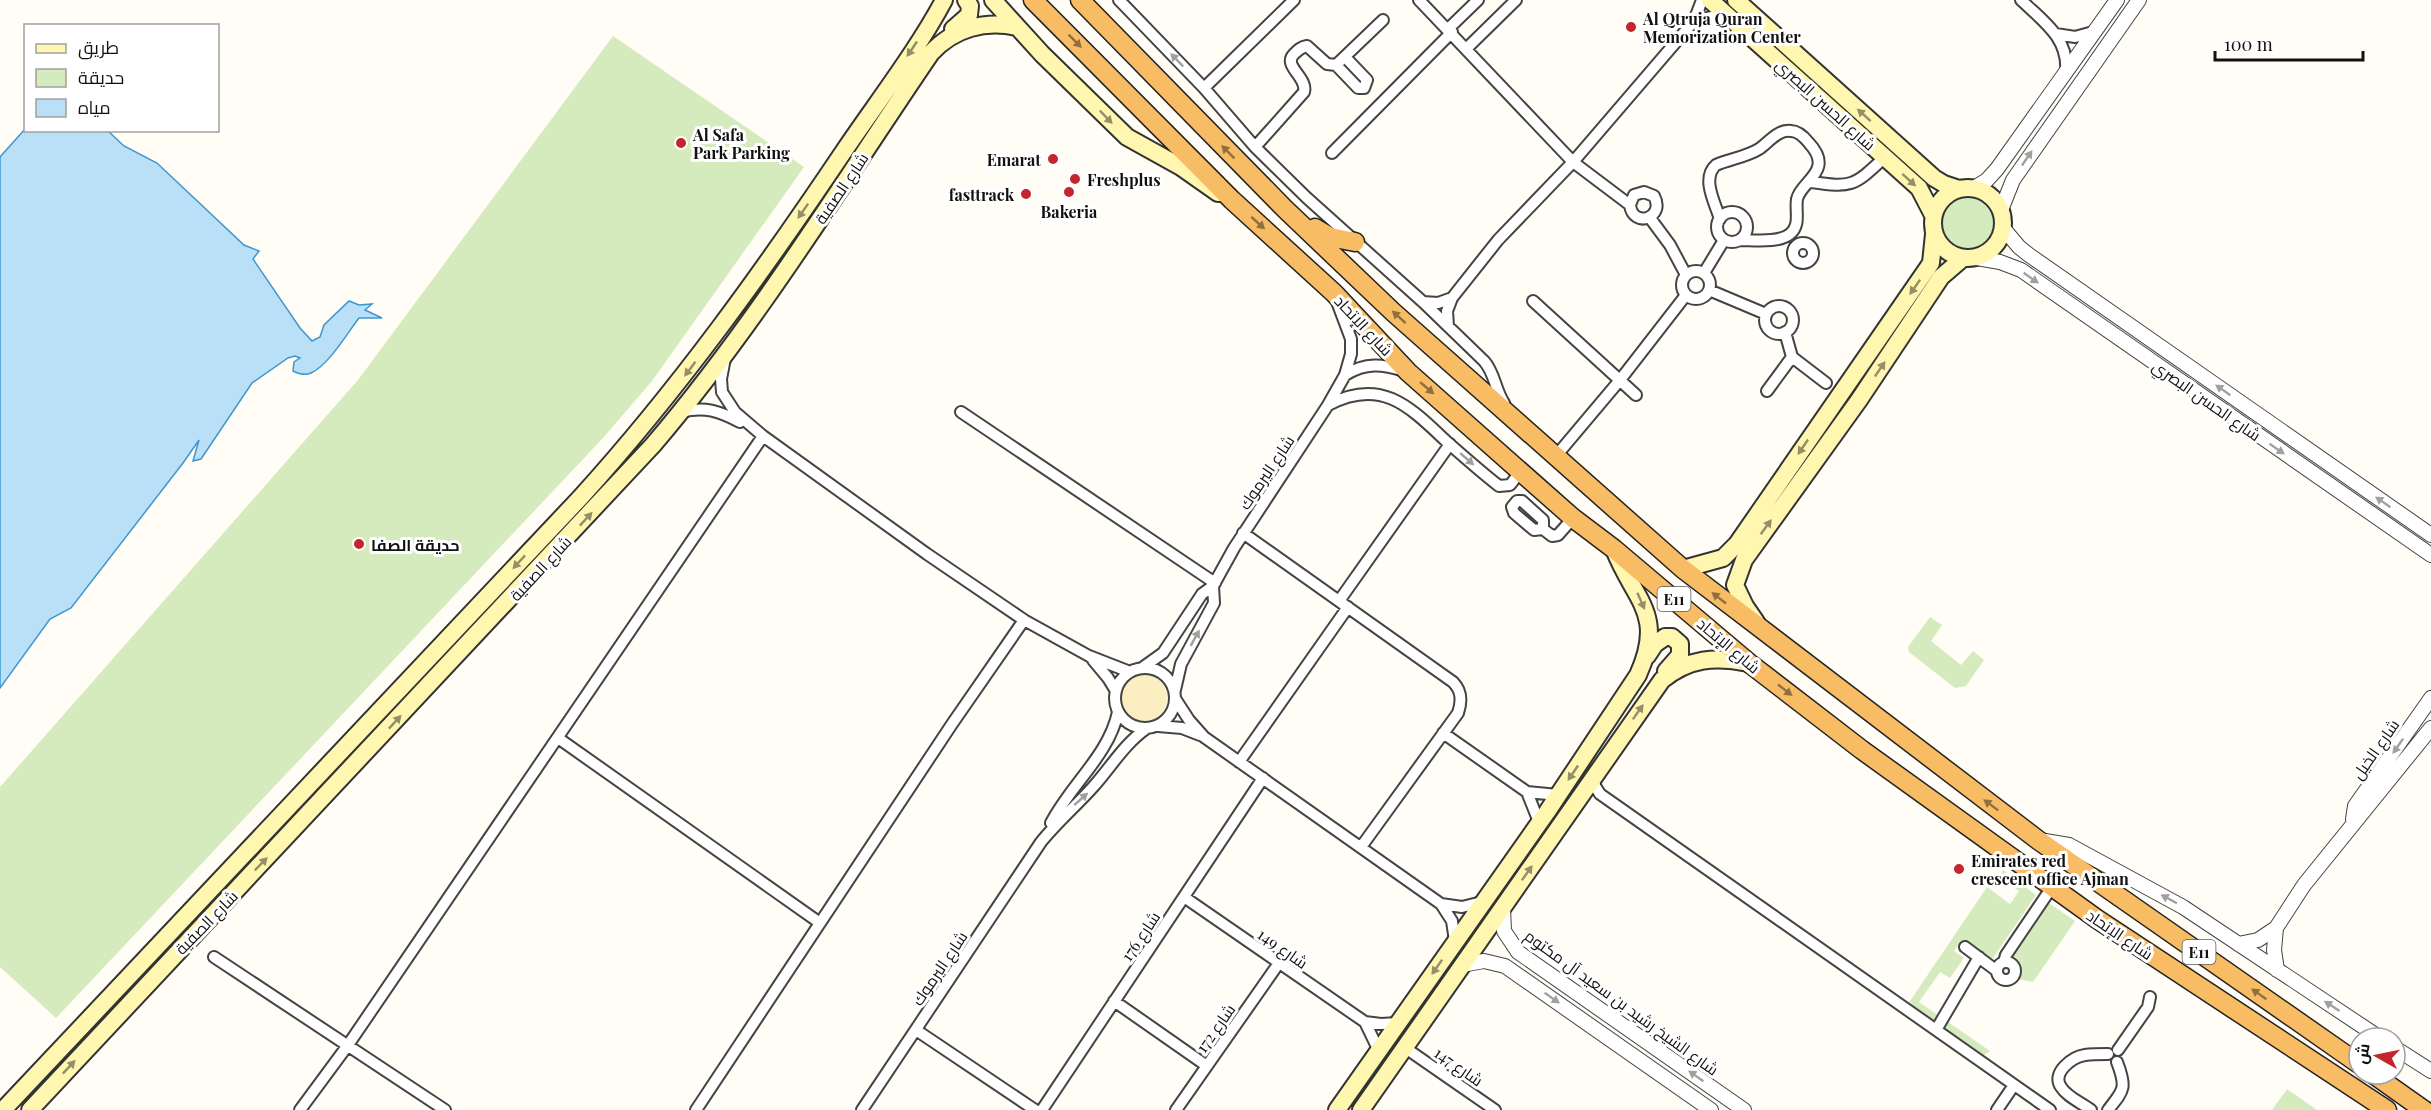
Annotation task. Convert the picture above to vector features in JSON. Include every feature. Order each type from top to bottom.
[{"type":"highway","name":"شارع الإتحاد","points":[[1033,0],[1048,8],[1232,200],[1334,293],[1408,372],[1574,518],[1749,663],[1862,750],[2052,887],[2387,1110]]},
{"type":"highway","name":"شارع الإتحاد","points":[[1080,0],[1285,209],[1393,312],[1683,569],[2038,840],[2347,1056]]},
{"type":"highway","points":[[1285,209],[1298,212],[1322,234],[1355,242]]},
{"type":"highway","points":[[2407,1085],[2431,1100]]},
{"type":"highway","points":[[2390,1086],[2424,1110]]},
{"type":"main road","name":"شارع الصفية","points":[[3,1110],[580,498],[652,417],[718,331],[816,194],[944,0]]},
{"type":"main road","points":[[935,15],[950,0]]},
{"type":"main road","points":[[940,42],[969,15],[970,6],[966,0]]},
{"type":"main road","points":[[993,0],[1042,54],[1127,137],[1181,167],[1232,200]]},
{"type":"main road","name":"شارع الحسن البصري","points":[[1710,0],[1919,188],[1934,215]]},
{"type":"main road","name":"شارع الحسن البصري","points":[[1736,0],[1934,178],[1944,184],[1967,188]]},
{"type":"main road","name":"شارع الصفية","points":[[30,1110],[624,478],[681,412],[726,353],[837,195],[940,42],[982,24],[1005,24],[1017,27]]},
{"type":"main road","points":[[1683,569],[1723,558],[1737,544],[1928,269],[1931,262],[1934,215],[1942,199],[1967,188],[1991,196],[2001,210],[2004,228],[1995,247],[1970,258],[1941,278],[1869,385],[1755,543],[1741,566],[1735,585],[1745,606],[1763,632]]},
{"type":"main road","points":[[1934,234],[1945,250],[1970,258]]},
{"type":"main road","points":[[1614,549],[1620,566],[1643,602],[1649,636],[1645,658]]},
{"type":"main road","points":[[1337,1110],[1558,795],[1629,689],[1645,658],[1655,644],[1665,637],[1672,637],[1680,644],[1680,655],[1361,1110]]},
{"type":"main road","points":[[1662,680],[1684,665],[1706,658],[1749,663]]},
{"type":"main road","points":[[1379,1051],[1385,1059],[1394,1063]]},
{"type":"street","points":[[1119,0],[1204,88],[1255,147],[1355,242],[1424,302],[1490,367],[1499,396],[1525,422],[1532,434]]},
{"type":"street","points":[[1204,88],[1294,0]]},
{"type":"street","points":[[1419,0],[1573,162],[1630,205]]},
{"type":"street","points":[[1461,0],[1469,9]]},
{"type":"street","points":[[1332,153],[1478,0]]},
{"type":"street","points":[[1467,48],[1516,0]]},
{"type":"street","points":[[1448,326],[1447,312],[1452,298],[1498,240],[1573,162],[1694,21],[1702,0]]},
{"type":"street","points":[[2021,0],[2056,34],[2066,52],[2066,72]]},
{"type":"street","points":[[1967,188],[1992,175],[2117,0]]},
{"type":"street","points":[[2001,210],[2013,180],[2139,0]]},
{"type":"street","points":[[1694,21],[1725,14]]},
{"type":"street","points":[[1336,65],[1383,20]]},
{"type":"street","points":[[2056,34],[2075,37],[2094,32]]},
{"type":"street","points":[[1255,147],[1304,92],[1304,82],[1291,65],[1291,57],[1307,46],[1328,64],[1336,65],[1358,88],[1365,88],[1367,80],[1345,57]]},
{"type":"street","points":[[1784,131],[1797,133],[1811,145],[1816,153],[1818,163],[1811,182],[1799,194],[1797,222],[1789,235],[1780,238],[1740,240],[1732,243],[1724,240],[1718,233],[1720,219],[1708,180],[1716,165],[1754,152],[1784,131]]},
{"type":"street","points":[[1811,182],[1841,186],[1853,184],[1885,157]]},
{"type":"street","points":[[1644,192],[1656,199],[1657,206],[1650,218],[1642,219],[1631,212],[1630,205],[1637,193],[1644,192]]},
{"type":"street","points":[[1720,219],[1734,212],[1743,217],[1748,226],[1747,232],[1740,240]]},
{"type":"street","points":[[1650,218],[1670,245],[1686,275]]},
{"type":"street","name":"شارع الحسن البصري","points":[[2004,228],[2019,247],[2029,255],[2431,535]]},
{"type":"street","points":[[1780,238],[1785,247],[1793,251]]},
{"type":"street","points":[[1704,273],[1724,240]]},
{"type":"street","name":"شارع الحسن البصري","points":[[1970,258],[2000,262],[2020,270],[2431,555]]},
{"type":"street","points":[[1696,271],[1704,273],[1710,282],[1709,290],[1699,299],[1692,299],[1686,295],[1682,285],[1686,275],[1696,271]]},
{"type":"street","points":[[1709,290],[1766,314]]},
{"type":"street","name":"شارع اليرموك","points":[[1142,668],[1163,653],[1202,594],[1214,585],[1244,533],[1328,405],[1345,375],[1351,354],[1351,339],[1334,293]]},
{"type":"street","points":[[1557,456],[1686,295]]},
{"type":"street","points":[[1424,302],[1438,303],[1452,298]]},
{"type":"street","points":[[1533,301],[1636,395]]},
{"type":"street","points":[[1784,307],[1790,311],[1792,324],[1785,332],[1775,333],[1769,330],[1765,320],[1770,308],[1784,307]]},
{"type":"street","points":[[1785,332],[1792,357],[1826,384]]},
{"type":"street","points":[[726,353],[721,379],[722,392],[728,405],[759,433],[927,554],[1024,620],[1089,656],[1130,672]]},
{"type":"street","points":[[1767,391],[1792,357]]},
{"type":"street","points":[[1345,375],[1366,365],[1383,365],[1408,372]]},
{"type":"street","points":[[1328,405],[1358,394],[1389,397],[1416,412],[1450,444],[1503,487],[1514,503],[1521,501],[1541,518],[1544,523],[1543,529],[1552,536],[1558,535],[1574,518]]},
{"type":"street","points":[[681,412],[699,408],[718,411],[759,433]]},
{"type":"street","points":[[961,412],[1214,585]]},
{"type":"street","points":[[300,1110],[348,1045],[558,738],[759,433]]},
{"type":"street","points":[[1239,762],[1450,444]]},
{"type":"street","points":[[1503,487],[1510,484],[1521,471]]},
{"type":"street","points":[[1244,533],[1458,687],[1460,706],[1361,847]]},
{"type":"street","name":"شارع اليرموك","points":[[1175,695],[1181,664],[1214,603],[1214,585]]},
{"type":"street","points":[[696,1110],[819,923],[1024,620]]},
{"type":"street","points":[[1089,656],[1099,666],[1116,691]]},
{"type":"street","points":[[1204,737],[1182,728],[1130,724],[1118,711],[1115,701],[1116,691],[1124,676],[1142,668],[1150,668],[1166,675],[1189,720],[1204,737],[1441,904],[1452,921],[1455,941]]},
{"type":"street","points":[[1152,727],[1170,715],[1175,695]]},
{"type":"street","name":"شارع الخيل","points":[[2354,821],[2355,806],[2431,698]]},
{"type":"street","name":"شارع اليرموك","points":[[862,1110],[1041,842],[1066,797],[1109,738],[1118,711]]},
{"type":"street","name":"شارع اليرموك","points":[[1041,842],[1061,818],[1096,784],[1130,741],[1152,727]]},
{"type":"street","name":"شارع الخيل","points":[[2238,944],[2258,940],[2276,928],[2304,885],[2431,728]]},
{"type":"street","points":[[1443,733],[1527,792],[1535,806],[1539,822]]},
{"type":"street","points":[[558,738],[819,923]]},
{"type":"street","points":[[1594,776],[1595,786],[1600,794]]},
{"type":"street","name":"شارع 176","points":[[1042,1110],[1263,778]]},
{"type":"street","points":[[1527,792],[1558,795]]},
{"type":"street","points":[[1581,794],[1591,792],[1600,794],[2050,1110]]},
{"type":"street","name":"شارع الإتحاد","points":[[2038,840],[2069,845],[2080,850],[2183,907],[2362,1026]]},
{"type":"street","points":[[1997,971],[2052,887]]},
{"type":"street","name":"شارع 149","points":[[1184,897],[1365,1022],[1379,1051]]},
{"type":"street","points":[[1441,904],[1462,907],[1483,902]]},
{"type":"street","name":"شارع الشيخ رشيد بن سعيد آل مكتوم","points":[[1503,908],[1502,923],[1507,939],[1518,952],[1744,1110]]},
{"type":"street","points":[[2276,928],[2274,950],[2277,970]]},
{"type":"street","points":[[1965,947],[1997,971],[2004,980],[2014,975],[2014,967],[2004,962]]},
{"type":"street","points":[[214,957],[445,1110]]},
{"type":"street","points":[[1936,1030],[1979,957]]},
{"type":"street","points":[[1462,965],[1473,962],[1505,966],[1711,1110]]},
{"type":"street","name":"شارع 172","points":[[1176,1110],[1279,963]]},
{"type":"street","points":[[1525,979],[1524,970],[1536,964]]},
{"type":"street","points":[[2108,1110],[2124,1087],[2124,1080],[2117,1062],[2109,1060],[2148,1007],[2150,997]]},
{"type":"street","points":[[1114,1001],[1207,1066]]},
{"type":"street","points":[[1365,1022],[1398,1023]]},
{"type":"street","points":[[916,1030],[1035,1110]]},
{"type":"street","name":"شارع 147","points":[[1404,1047],[1495,1110]]},
{"type":"street","points":[[2084,1108],[2061,1087],[2058,1077],[2060,1072],[2069,1062],[2081,1056],[2113,1052]]},
{"type":"street","points":[[2407,1056],[2431,1071]]},
{"type":"street","points":[[1997,1110],[2014,1085]]},
{"type":"green space","name":"حديقة الصفا","points":[[613,36],[804,167],[652,381],[603,438],[56,1018],[0,967],[0,787],[358,380]]},
{"type":"green space","points":[[1964,195],[1981,200],[1989,208],[1994,225],[1989,242],[1981,250],[1964,255],[1947,250],[1939,242],[1934,225],[1939,208],[1947,200]]},
{"type":"green space","points":[[1930,617],[1942,625],[1931,641],[1961,665],[1973,651],[1984,660],[1966,686],[1955,688],[1909,652],[1908,647]]},
{"type":"green space","points":[[2003,870],[2036,895],[1993,958],[1986,959],[1960,942],[1954,951],[1964,958],[1950,978],[1940,972],[1919,1002],[1990,1051],[1979,1058],[1906,1007],[1987,887],[2010,904],[2019,891],[1998,877]]},
{"type":"green space","points":[[2046,901],[2075,921],[2033,982],[2017,979],[2016,966],[2006,957]]},
{"type":"green space","points":[[2287,1089],[2317,1110],[2272,1110]]},
{"type":"sand","points":[[1143,674],[1160,681],[1167,698],[1160,715],[1143,722],[1126,715],[1119,698],[1126,681]]},
{"type":"water","points":[[24,130],[24,132],[109,132],[124,146],[157,163],[244,245],[259,251],[253,259],[300,328],[312,341],[320,337],[324,325],[349,301],[359,305],[372,304],[365,310],[382,318],[359,318],[331,356],[311,373],[302,374],[293,371],[294,362],[300,358],[295,356],[288,358],[252,383],[201,459],[193,461],[199,440],[71,608],[50,619],[0,688],[0,157]]},
{"type":"place","name":"Al Qtruja Quran Memorization Center","points":[[1631,27]]},
{"type":"place","name":"Al Safa Park Parking","points":[[681,143]]},
{"type":"place","name":"Emarat","points":[[1053,159]]},
{"type":"place","name":"Freshplus","points":[[1075,179]]},
{"type":"place","name":"Bakeria","points":[[1069,192]]},
{"type":"place","name":"fasttrack","points":[[1026,194]]},
{"type":"place","name":"حديقة الصفا","points":[[359,544]]},
{"type":"place","name":"Emirates red crescent office Ajman","points":[[1959,869]]}]
